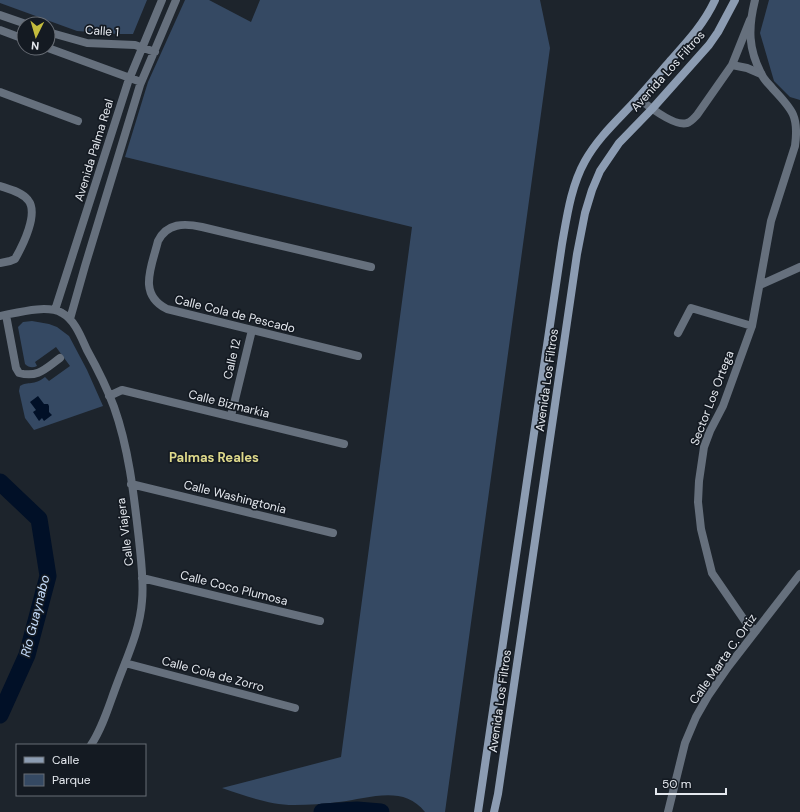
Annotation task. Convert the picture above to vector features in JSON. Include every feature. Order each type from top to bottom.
[{"type":"main road","name":"Avenida Los Filtros","points":[[478,812],[561,252],[576,180],[584,162],[603,133],[638,98],[698,28],[715,0]]},
{"type":"main road","name":"Avenida Los Filtros","points":[[494,812],[498,794],[576,261],[585,213],[600,171],[619,143],[652,109],[718,32],[735,0]]},
{"type":"street","name":"Avenida Palma Real","points":[[55,310],[129,78],[162,0]]},
{"type":"street","name":"Avenida Palma Real","points":[[70,319],[141,82],[176,0]]},
{"type":"street","points":[[638,98],[652,109],[676,122],[682,123],[692,121],[732,65],[750,20],[755,0]]},
{"type":"street","points":[[0,15],[16,21]]},
{"type":"street","points":[[750,20],[752,52],[761,74]]},
{"type":"street","points":[[0,30],[16,36]]},
{"type":"street","name":"Calle 1","points":[[56,34],[87,43],[135,45],[155,52]]},
{"type":"street","points":[[56,51],[141,82]]},
{"type":"street","points":[[732,65],[747,68],[761,74]]},
{"type":"street","name":"Sector Los Ortega","points":[[756,631],[747,624],[712,573],[701,529],[698,502],[704,447],[722,406],[752,326],[771,221],[795,146],[797,134],[796,122],[791,110],[761,74]]},
{"type":"street","points":[[0,92],[78,121]]},
{"type":"street","points":[[0,186],[19,193],[28,199],[32,207],[33,214],[26,237],[15,259],[0,263]]},
{"type":"street","name":"Calle Cola de Pescado","points":[[358,356],[167,309],[157,303],[150,293],[149,279],[158,241],[164,233],[178,224],[191,224],[371,267]]},
{"type":"street","points":[[760,285],[800,267]]},
{"type":"street","points":[[678,333],[691,308],[752,326]]},
{"type":"street","points":[[60,358],[38,374],[31,375],[19,373],[16,368],[3,315],[42,309],[62,312],[70,319]]},
{"type":"street","name":"Calle Viajera","points":[[70,319],[75,325],[114,407],[122,436],[131,484],[142,578],[142,601],[138,623],[125,664],[96,737],[92,744]]},
{"type":"street","name":"Calle 12","points":[[231,416],[252,330]]},
{"type":"street","name":"Calle Bizmarkia","points":[[109,396],[122,390],[344,444]]},
{"type":"street","name":"Calle Washingtonia","points":[[131,484],[333,533]]},
{"type":"street","name":"Calle Marta C. Ortiz","points":[[668,812],[685,744],[696,717],[708,696],[800,574]]},
{"type":"street","name":"Calle Coco Plumosa","points":[[142,578],[320,621]]},
{"type":"street","name":"Calle Cola de Zorro","points":[[125,664],[295,708]]},
{"type":"green space","points":[[0,0],[147,0],[133,34],[77,31],[56,23],[56,16],[36,16],[0,3]]},
{"type":"green space","points":[[185,0],[209,0],[251,22],[260,0],[540,0],[550,48],[445,812],[425,812],[416,803],[406,798],[396,796],[373,796],[323,804],[285,805],[258,800],[222,788],[341,757],[412,227],[125,157],[148,82]]},
{"type":"green space","points":[[769,0],[800,0],[800,100],[790,97],[774,81],[760,33]]},
{"type":"green space","points":[[32,321],[57,327],[69,336],[87,370],[103,406],[34,430],[25,418],[19,391],[20,386],[38,382],[45,377],[49,381],[70,366],[56,347],[35,362],[37,366],[31,367],[25,364],[18,327],[23,322]]},
{"type":"shaded area","points":[[38,396],[44,404],[48,404],[49,412],[52,415],[44,421],[42,418],[39,421],[33,412],[36,410],[30,402]]},
{"type":"waterway","name":"Río Guaynabo","points":[[0,482],[39,519],[48,576],[27,655],[0,715]]},
{"type":"waterway","name":"Río Guaynabo","points":[[322,812],[357,810],[381,812]]},
{"type":"district","name":"Palmas Reales","points":[[214,457]]}]
